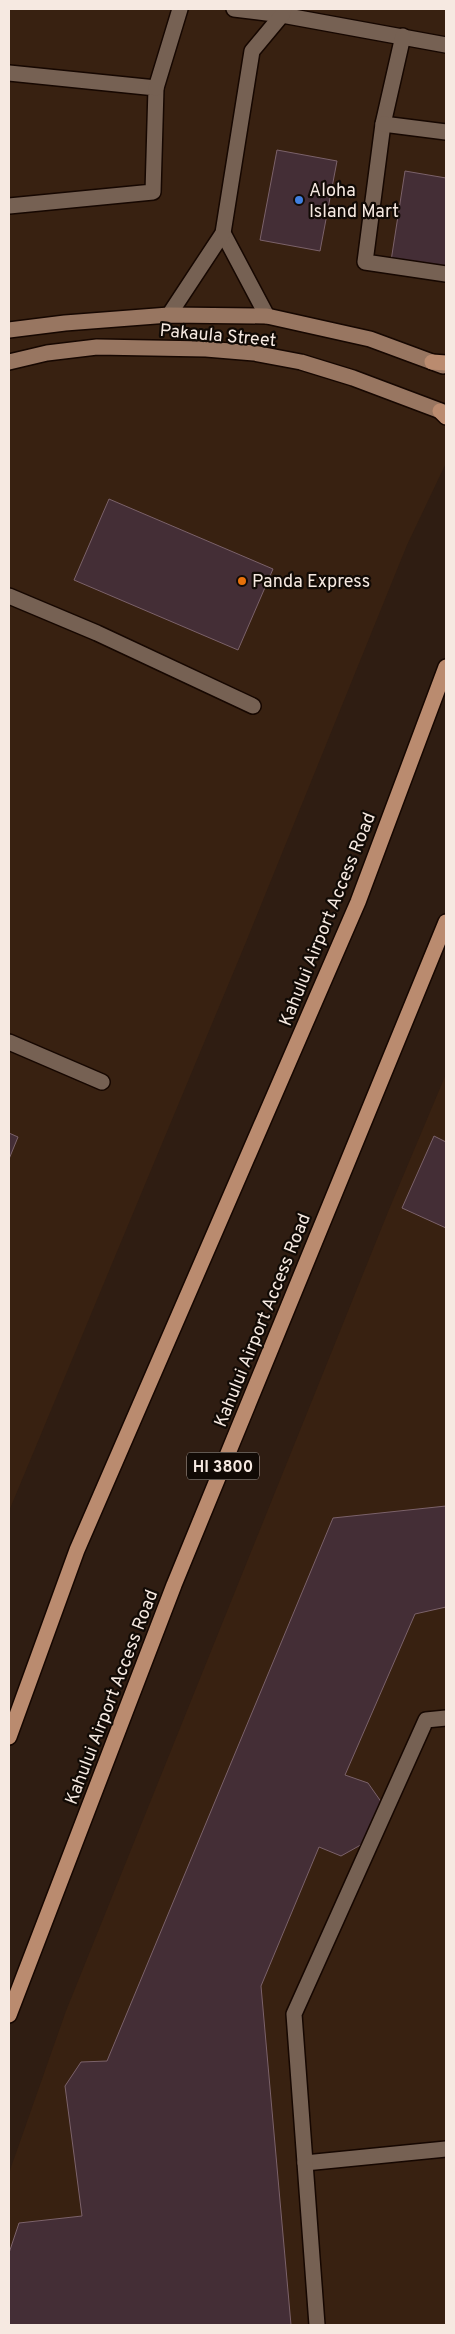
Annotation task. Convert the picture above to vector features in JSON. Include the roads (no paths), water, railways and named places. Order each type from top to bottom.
[{"type":"main road","name":"Kahului Airport Access Road","points":[[9,1737],[77,1550],[358,902],[446,667]]},
{"type":"main road","name":"Kahului Airport Access Road","points":[[9,2015],[174,1585],[446,922]]},
{"type":"street","name":"Pakaula Street","points":[[9,330],[65,323],[169,315],[267,316],[370,339],[439,363],[446,368]]},
{"type":"street","name":"Pakaula Street","points":[[9,362],[47,353],[97,348],[206,349],[254,353],[301,362],[354,378],[444,414]]},
{"type":"lane","points":[[9,206],[153,192],[156,88],[180,9]]},
{"type":"lane","points":[[234,9],[283,12],[446,45]]},
{"type":"lane","points":[[169,315],[223,233],[252,51],[283,12]]},
{"type":"lane","points":[[403,36],[383,124],[365,262],[446,274]]},
{"type":"lane","points":[[9,73],[156,88]]},
{"type":"lane","points":[[383,124],[446,132]]},
{"type":"lane","points":[[223,233],[267,316]]},
{"type":"lane","points":[[9,596],[97,633],[253,706]]},
{"type":"lane","points":[[9,1042],[102,1082]]},
{"type":"lane","points":[[317,2325],[294,2014],[426,1720],[446,1718]]},
{"type":"lane","points":[[305,2163],[446,2149]]},
{"type":"place","name":"Aloha Island Mart","points":[[299,200]]},
{"type":"place","name":"Panda Express","points":[[242,581]]}]
